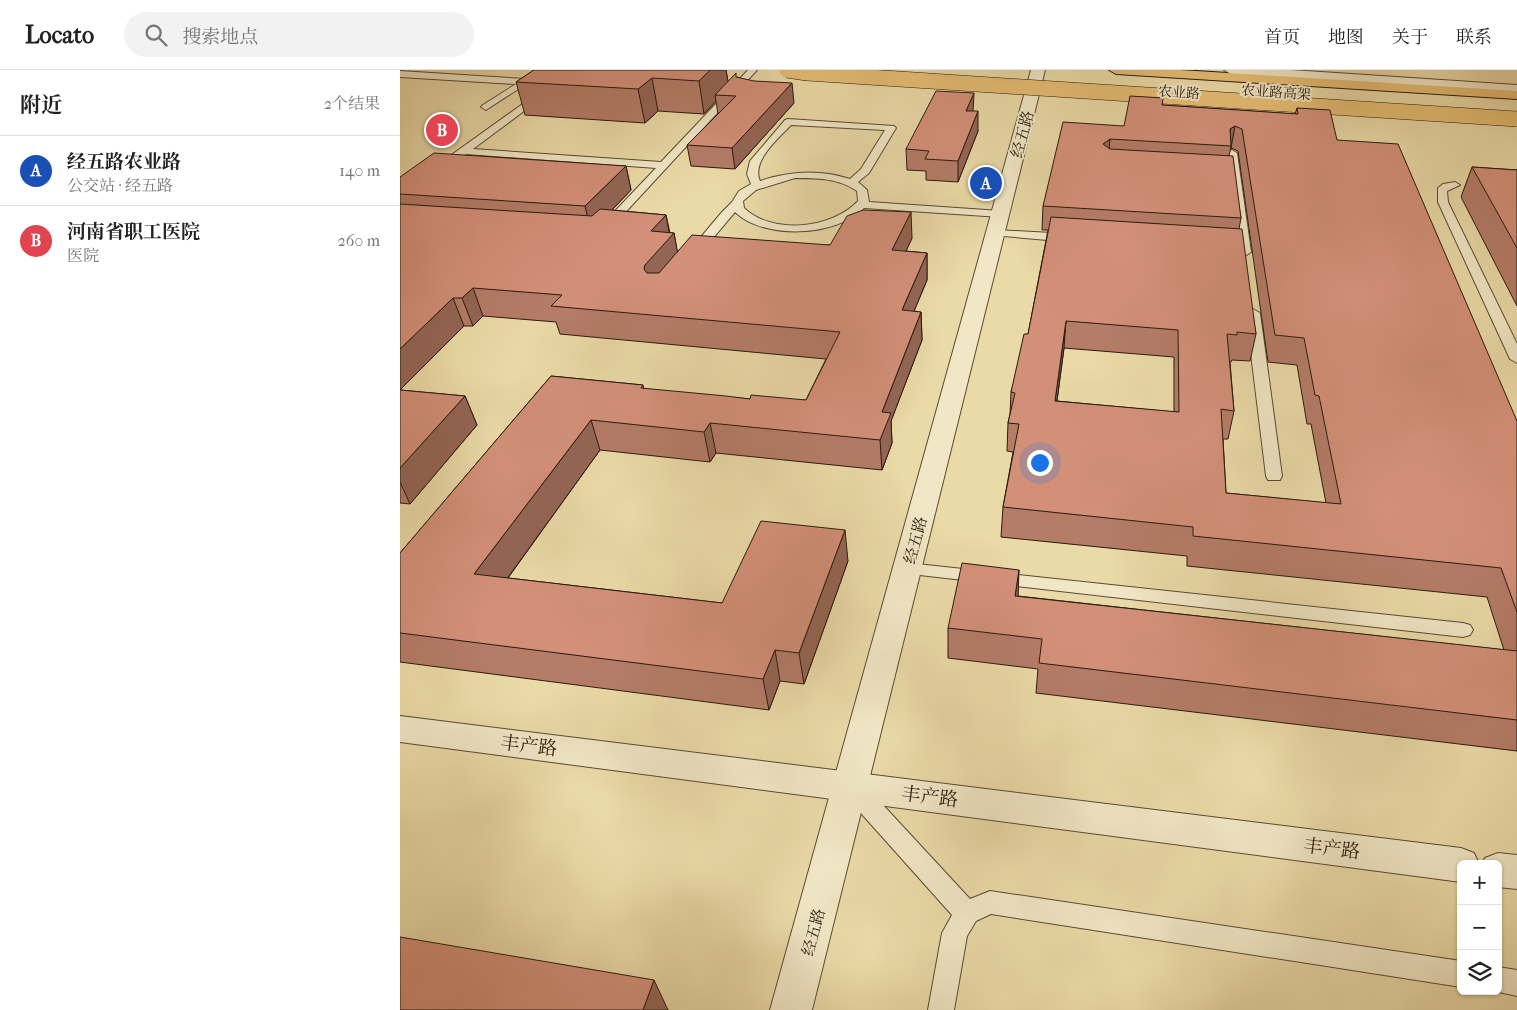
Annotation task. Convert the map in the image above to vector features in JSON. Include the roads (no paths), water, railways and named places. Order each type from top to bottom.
[{"type":"highway","points":[[787,70],[807,73],[1517,118]]},
{"type":"highway","name":"农业路高架","points":[[944,70],[1517,107]]},
{"type":"highway","name":"农业路高架","points":[[1116,70],[1517,96]]},
{"type":"highway","points":[[1309,70],[1517,82]]},
{"type":"street","name":"农业路","points":[[841,70],[1037,76],[1517,113]]},
{"type":"street","points":[[1231,70],[1517,88]]},
{"type":"street","name":"经五路","points":[[791,1010],[1037,76]]},
{"type":"street","name":"丰产路","points":[[400,728],[1457,864]]},
{"type":"street","points":[[1502,870],[1517,872]]},
{"type":"lane","points":[[432,174],[575,70]]},
{"type":"lane","points":[[596,238],[752,70]]},
{"type":"lane","points":[[400,74],[525,82],[486,107]]},
{"type":"lane","points":[[756,185],[752,174],[756,161],[788,122],[891,128],[864,171],[851,183]]},
{"type":"lane","points":[[464,151],[664,165]]},
{"type":"lane","points":[[1232,153],[1230,174],[1240,249],[1247,269]]},
{"type":"lane","points":[[689,258],[726,214],[738,203],[740,196],[756,185],[781,177],[810,175],[837,178],[851,183],[862,190],[864,196],[862,205],[854,213],[833,222],[809,226],[784,227],[755,221],[745,216],[740,210],[738,203]]},
{"type":"lane","points":[[1455,186],[1447,186],[1442,190],[1443,202],[1517,359]]},
{"type":"lane","points":[[862,205],[998,223],[1085,239]]},
{"type":"lane","points":[[1251,299],[1274,476]]},
{"type":"lane","points":[[908,568],[1463,630]]},
{"type":"lane","points":[[851,786],[967,913]]},
{"type":"lane","points":[[941,1010],[955,934],[967,913],[990,902],[1457,973]]},
{"type":"lane","points":[[1502,981],[1517,983]]},
{"type":"place","name":"河南省职工医院","points":[[442,130]]},
{"type":"place","name":"经五路农业路","points":[[986,183]]}]
